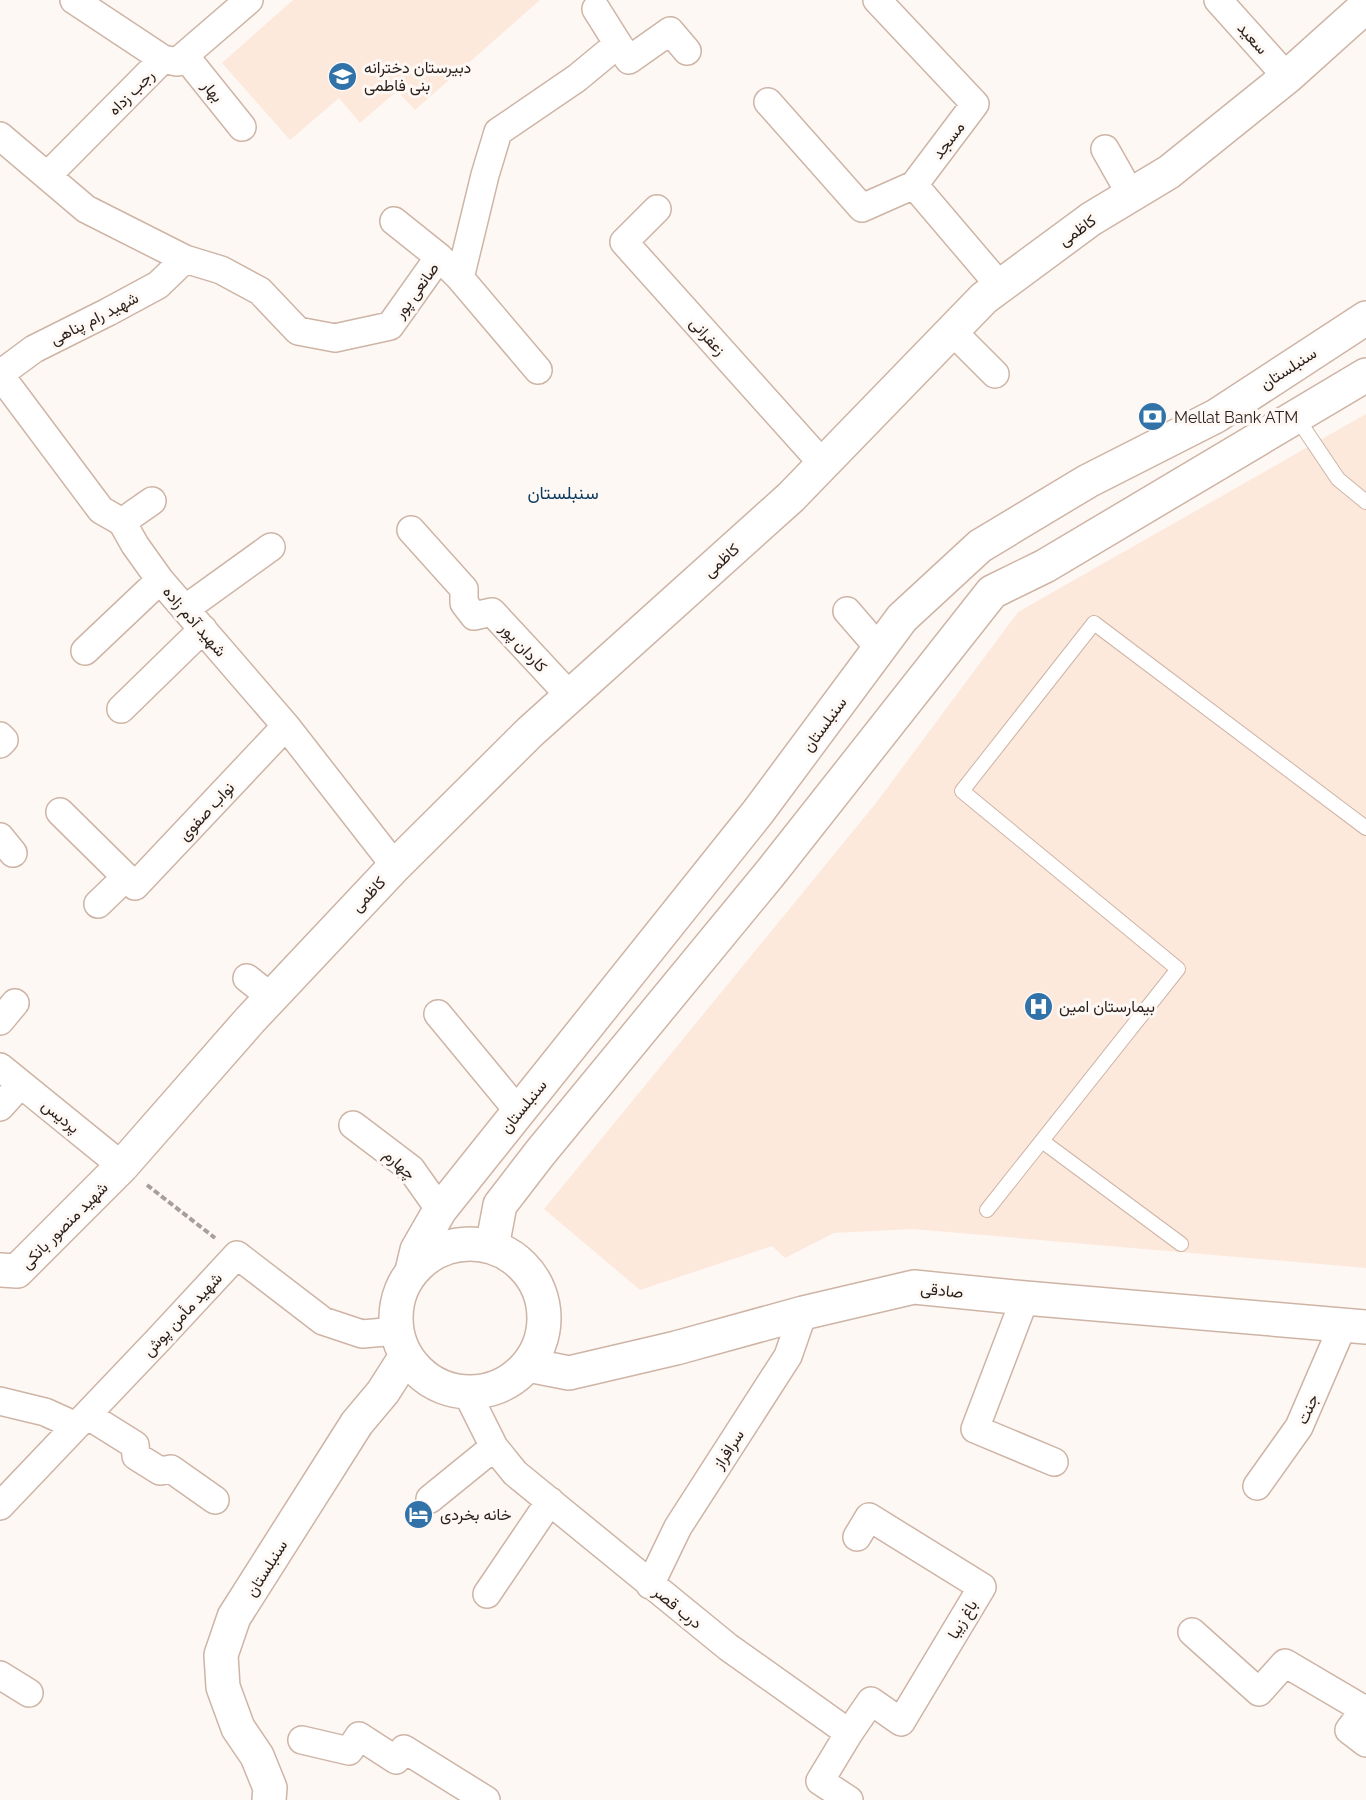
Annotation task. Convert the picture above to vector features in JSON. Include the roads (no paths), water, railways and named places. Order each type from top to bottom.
[{"type":"street","name":"بهار","points":[[74,0],[174,57],[242,127]]},
{"type":"street","name":"رجب زداه","points":[[47,176],[174,57],[249,0]]},
{"type":"street","name":"مسجد","points":[[877,0],[975,104],[914,185]]},
{"type":"street","name":"سعید","points":[[1218,0],[1287,77]]},
{"type":"street","name":"کاظمی","points":[[122,1166],[259,987],[395,866],[530,732],[791,497],[984,298],[1091,219],[1169,172],[1287,77],[1366,6]]},
{"type":"street","points":[[596,9],[629,60],[670,31],[687,51]]},
{"type":"street","name":"صانعی پور","points":[[460,278],[498,132],[577,78],[618,44]]},
{"type":"street","points":[[768,102],[862,208],[914,185],[1000,286]]},
{"type":"street","name":"صانعی پور","points":[[0,136],[86,209],[185,259],[221,270],[260,291],[298,331],[335,338],[390,326],[439,257],[460,278]]},
{"type":"street","points":[[1105,149],[1131,195]]},
{"type":"street","name":"زعفرانی","points":[[657,209],[624,242],[823,464]]},
{"type":"street","points":[[394,221],[439,257]]},
{"type":"street","name":"شهید رام پناهی","points":[[0,375],[34,349],[158,285],[185,259]]},
{"type":"street","points":[[460,278],[538,370]]},
{"type":"street","name":"سنبلستان","points":[[412,1271],[417,1250],[440,1210],[758,812],[902,618],[980,546],[1088,481],[1216,416],[1366,318]]},
{"type":"street","points":[[952,332],[995,374]]},
{"type":"street","name":"شهید آدم زاده","points":[[0,375],[101,510],[122,522],[160,580],[286,726],[395,866]]},
{"type":"street","points":[[492,1246],[500,1205],[772,871],[992,592],[1045,566],[1366,375]]},
{"type":"street","points":[[1270,380],[1297,418]]},
{"type":"street","points":[[122,522],[153,501]]},
{"type":"street","name":"کاردان پور","points":[[411,530],[464,589],[464,603],[474,616],[492,612],[570,696]]},
{"type":"street","points":[[185,609],[271,547]]},
{"type":"street","points":[[85,651],[160,580]]},
{"type":"street","points":[[847,611],[879,648]]},
{"type":"street","points":[[121,709],[203,629]]},
{"type":"street","name":"نواب صفوی","points":[[126,877],[135,886],[286,726]]},
{"type":"street","points":[[0,736],[4,740],[0,744]]},
{"type":"street","points":[[60,812],[126,877],[98,904]]},
{"type":"street","points":[[438,1014],[519,1112]]},
{"type":"street","name":"پردیس","points":[[0,1067],[122,1166]]},
{"type":"street","points":[[0,1107],[21,1084]]},
{"type":"street","name":"چهارم","points":[[353,1125],[411,1169],[440,1210]]},
{"type":"street","name":"شهید منصور بانکی","points":[[0,1270],[17,1271],[122,1166]]},
{"type":"street","points":[[470,1243],[492,1246],[518,1260],[536,1283],[544,1311],[542,1340],[528,1365],[511,1381],[490,1390],[466,1393],[442,1387],[422,1375],[401,1344],[396,1310],[401,1289],[412,1271],[429,1256],[448,1246],[470,1243]]},
{"type":"street","name":"شهید مأمن پوش","points":[[0,1506],[237,1255],[323,1322],[401,1344]]},
{"type":"street","name":"صادقی","points":[[528,1365],[569,1373],[914,1287],[1355,1326]]},
{"type":"street","points":[[1025,1298],[975,1429],[1054,1462]]},
{"type":"street","name":"سرافراز","points":[[650,1585],[678,1527],[788,1356],[803,1313]]},
{"type":"street","name":"جنت","points":[[1257,1486],[1288,1424],[1355,1326]]},
{"type":"street","name":"سنبلستان","points":[[269,1800],[270,1788],[257,1756],[238,1728],[223,1687],[221,1655],[234,1617],[357,1423],[383,1392],[401,1344]]},
{"type":"street","name":"درب قصر","points":[[466,1393],[494,1446],[515,1473],[728,1647],[849,1732]]},
{"type":"street","points":[[0,1401],[82,1420],[135,1445],[136,1456],[160,1471],[171,1469],[215,1500]]},
{"type":"street","points":[[430,1499],[494,1446]]},
{"type":"street","points":[[487,1594],[550,1501]]},
{"type":"street","name":"باغ زیبا","points":[[849,1732],[871,1701],[902,1722],[981,1587],[869,1517],[857,1537]]},
{"type":"street","points":[[1192,1632],[1259,1692],[1285,1663],[1366,1709],[1349,1730],[1366,1743]]},
{"type":"street","points":[[0,1675],[29,1693]]},
{"type":"street","points":[[849,1732],[820,1781],[849,1800]]},
{"type":"street","points":[[302,1740],[349,1751],[359,1736],[396,1760],[404,1749],[486,1800]]},
{"type":"lane","points":[[1297,418],[1338,479],[1366,501]]},
{"type":"lane","points":[[987,1210],[1178,969],[962,790],[1094,623],[1366,828]]},
{"type":"lane","points":[[1042,1141],[1181,1244]]},
{"type":"place","name":"دبیرستان دخترانه بنی فاطمی","points":[[343,76]]},
{"type":"place","name":"Mellat Bank ATM","points":[[1153,417]]},
{"type":"place","name":"بیمارستان امین","points":[[1038,1006]]},
{"type":"place","name":"خانه بخردی","points":[[419,1514]]},
{"type":"district","name":"سنبلستان","points":[[563,493]]}]
